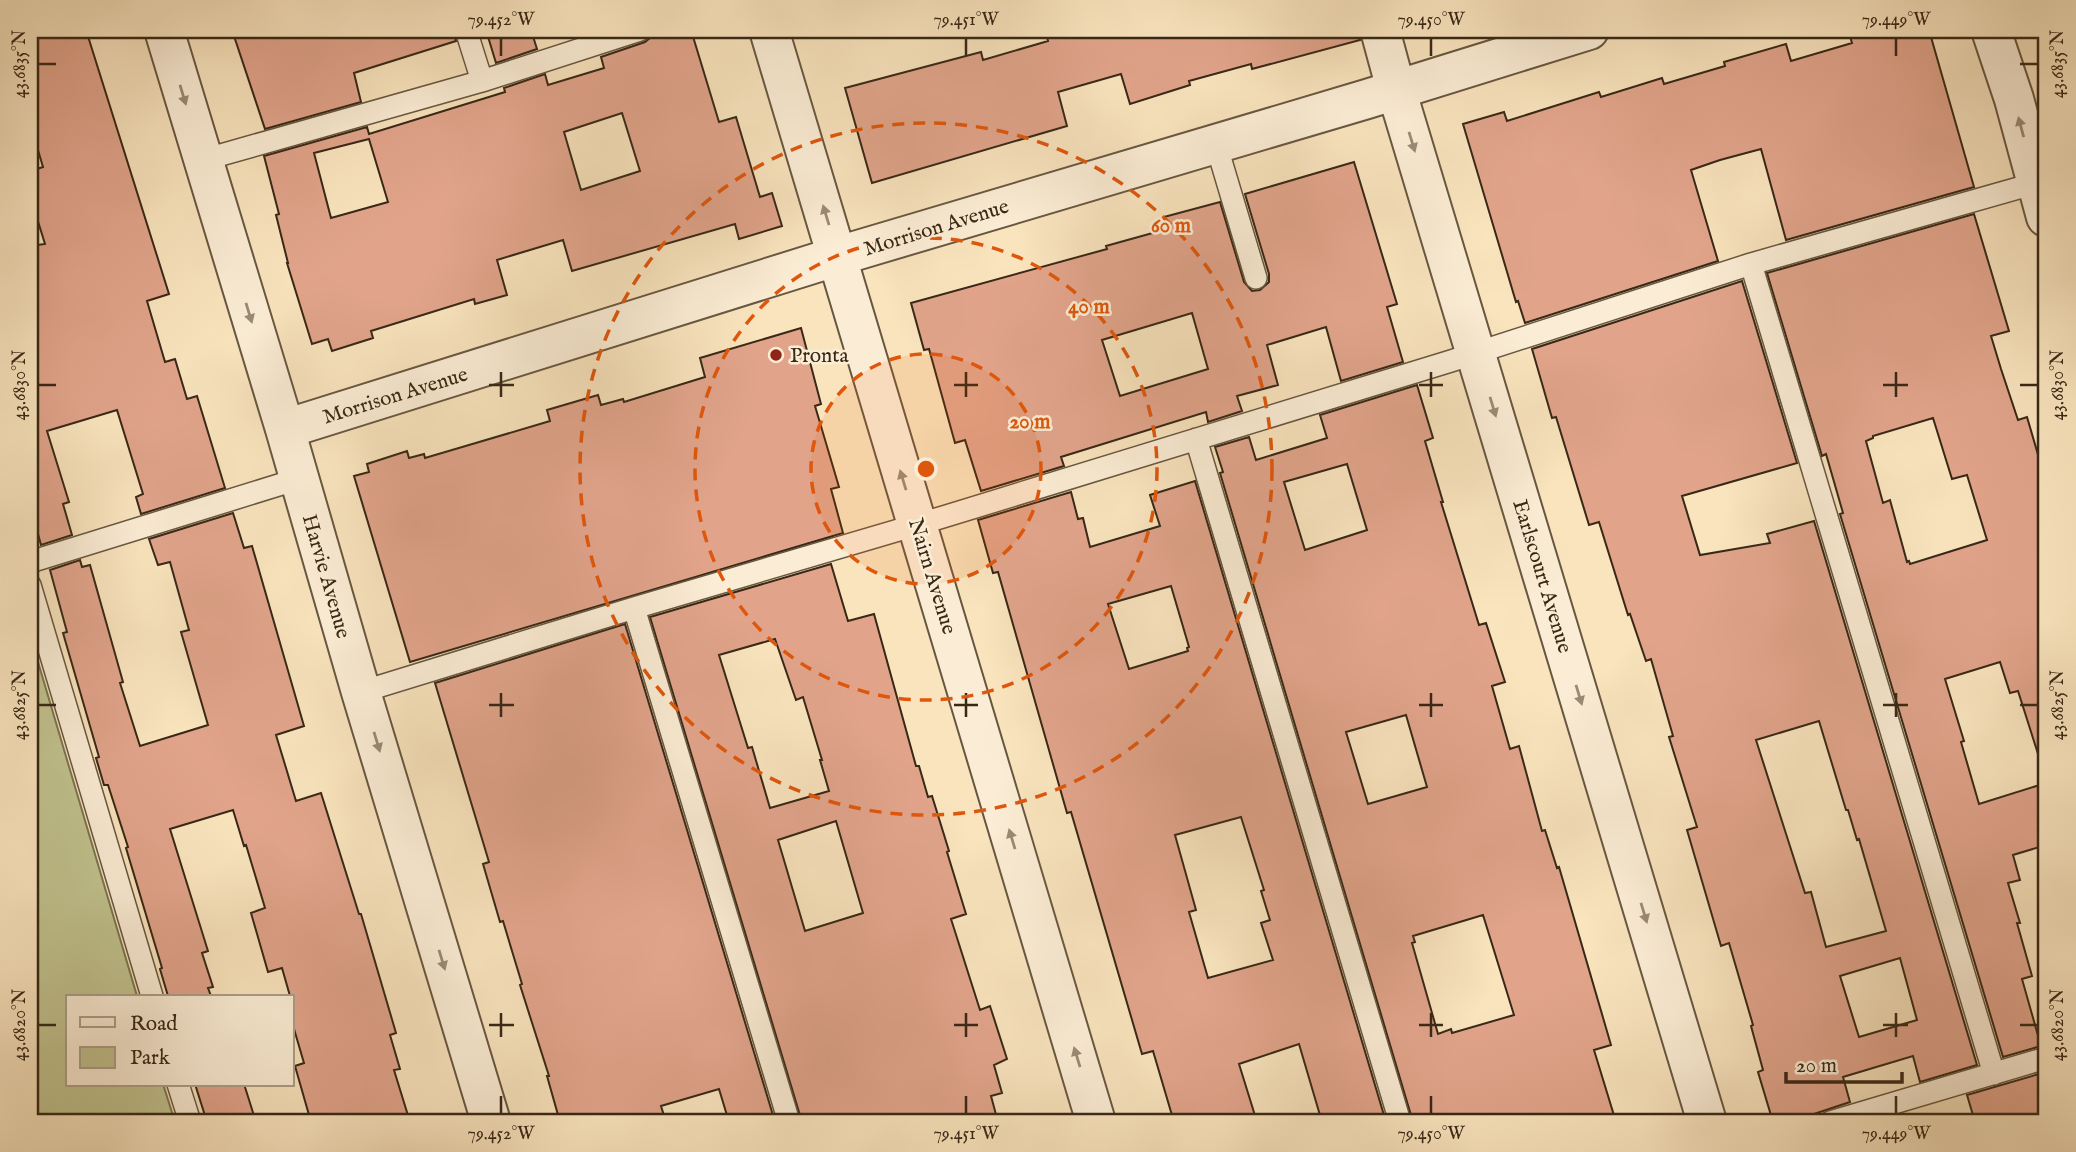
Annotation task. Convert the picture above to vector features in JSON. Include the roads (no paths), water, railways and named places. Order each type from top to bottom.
[{"type":"street","name":"Harvie Avenue","points":[[164,30],[491,1122]]},
{"type":"street","name":"Nairn Avenue","points":[[769,30],[1097,1122]]},
{"type":"street","name":"Earlscourt Avenue","points":[[1380,30],[1707,1122]]},
{"type":"street","name":"Morrison Avenue","points":[[285,429],[838,256],[1589,30]]},
{"type":"street","points":[[1991,30],[2014,99],[2041,200]]},
{"type":"lane","points":[[466,30],[482,81]]},
{"type":"lane","points":[[203,160],[482,81],[640,30]]},
{"type":"lane","points":[[1216,144],[1256,278]]},
{"type":"lane","points":[[361,692],[1476,353],[1751,264],[2041,200]]},
{"type":"lane","points":[[1751,264],[1994,1074]]},
{"type":"lane","points":[[1196,439],[1400,1122]]},
{"type":"lane","points":[[30,562],[298,479]]},
{"type":"lane","points":[[30,585],[152,995]]},
{"type":"lane","points":[[634,608],[789,1122]]},
{"type":"lane","points":[[1830,1122],[2046,1058]]},
{"type":"lane","points":[[179,1086],[190,1122]]},
{"type":"place","name":"Pronta","points":[[776,355]]}]
